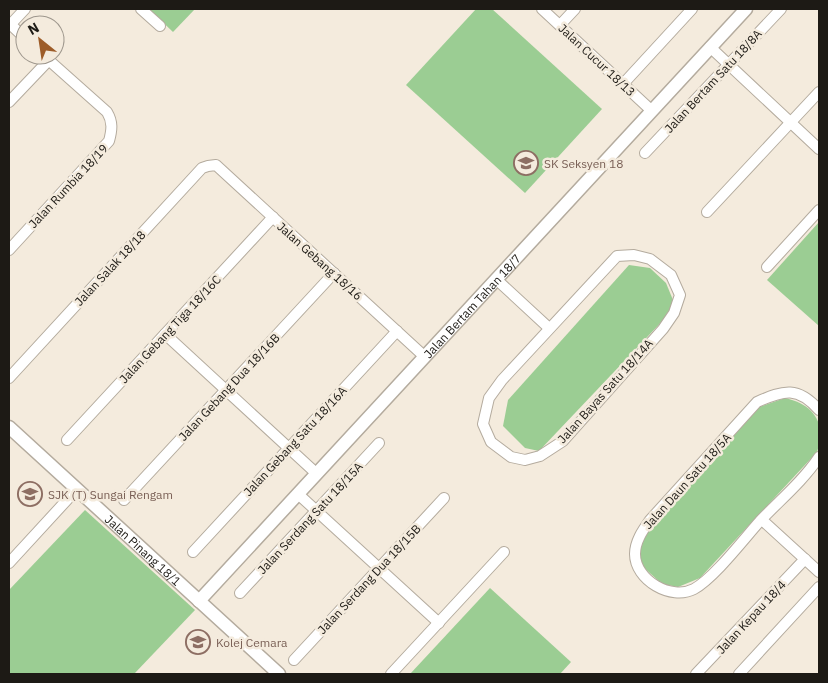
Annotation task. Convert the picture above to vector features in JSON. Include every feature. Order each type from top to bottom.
[{"type":"street","points":[[9,24],[25,9]]},
{"type":"street","points":[[141,9],[160,26]]},
{"type":"street","name":"Jalan Cucur 18/13","points":[[542,9],[652,111]]},
{"type":"street","points":[[560,25],[575,9]]},
{"type":"street","points":[[623,84],[692,9]]},
{"type":"street","name":"Jalan Bertam Tahan 18/7","points":[[199,601],[746,9]]},
{"type":"street","name":"Jalan Bertam Satu 18/8A","points":[[646,153],[781,9]]},
{"type":"street","points":[[710,48],[730,64],[819,149]]},
{"type":"street","points":[[9,102],[39,65]]},
{"type":"street","name":"Jalan Rumbia 18/19","points":[[9,250],[109,141],[112,130],[111,120],[107,112],[55,65]]},
{"type":"street","points":[[707,212],[819,92]]},
{"type":"street","name":"Jalan Gebang 18/16","points":[[216,165],[425,357]]},
{"type":"street","name":"Jalan Salak 18/18","points":[[9,378],[202,168],[216,165]]},
{"type":"street","points":[[767,267],[819,210]]},
{"type":"street","name":"Jalan Gebang Tiga 18/16C","points":[[67,440],[273,217]]},
{"type":"street","name":"Jalan Bayas Satu 18/14A","points":[[634,255],[650,259],[671,275],[680,295],[674,313],[663,328],[563,441],[540,456],[525,460],[511,457],[491,442],[483,424],[489,398],[502,380],[549,328],[617,256],[634,255]]},
{"type":"street","name":"Jalan Gebang Dua 18/16B","points":[[124,500],[334,273]]},
{"type":"street","points":[[496,279],[549,328]]},
{"type":"street","name":"Jalan Gebang Satu 18/16A","points":[[193,552],[397,331]]},
{"type":"street","points":[[165,334],[317,474]]},
{"type":"street","name":"Jalan Daun Satu 18/5A","points":[[819,410],[811,401],[800,394],[788,392],[773,395],[757,402],[650,520],[639,535],[635,554],[638,568],[647,579],[662,590],[675,593],[692,590],[706,580],[810,470],[819,457]]},
{"type":"street","name":"Jalan Pinang 18/1","points":[[9,427],[279,674]]},
{"type":"street","name":"Jalan Serdang Satu 18/15A","points":[[240,593],[379,444]]},
{"type":"street","points":[[9,563],[77,489]]},
{"type":"street","points":[[298,494],[439,623]]},
{"type":"street","name":"Jalan Serdang Dua 18/15B","points":[[294,660],[444,498]]},
{"type":"street","points":[[762,520],[819,572]]},
{"type":"street","points":[[391,674],[504,552]]},
{"type":"street","name":"Jalan Kepau 18/4","points":[[696,674],[805,559]]},
{"type":"street","points":[[738,674],[819,587]]},
{"type":"green space","points":[[149,9],[195,9],[173,32]]},
{"type":"green space","points":[[476,9],[492,9],[602,109],[525,193],[406,85]]},
{"type":"green space","points":[[819,222],[819,326],[767,280]]},
{"type":"green space","points":[[629,265],[650,268],[666,283],[673,300],[668,315],[539,451],[525,448],[503,426],[508,400]]},
{"type":"green space","points":[[785,398],[803,405],[815,416],[820,432],[817,452],[700,578],[678,587],[662,584],[642,566],[640,553],[643,537],[759,407]]},
{"type":"green space","points":[[85,510],[195,610],[134,674],[9,674],[9,590]]},
{"type":"green space","points":[[490,588],[571,662],[560,674],[410,674]]},
{"type":"place","name":"SK Seksyen 18","points":[[526,163]]},
{"type":"place","name":"SJK (T) Sungai Rengam","points":[[30,494]]},
{"type":"place","name":"Kolej Cemara","points":[[198,642]]}]
